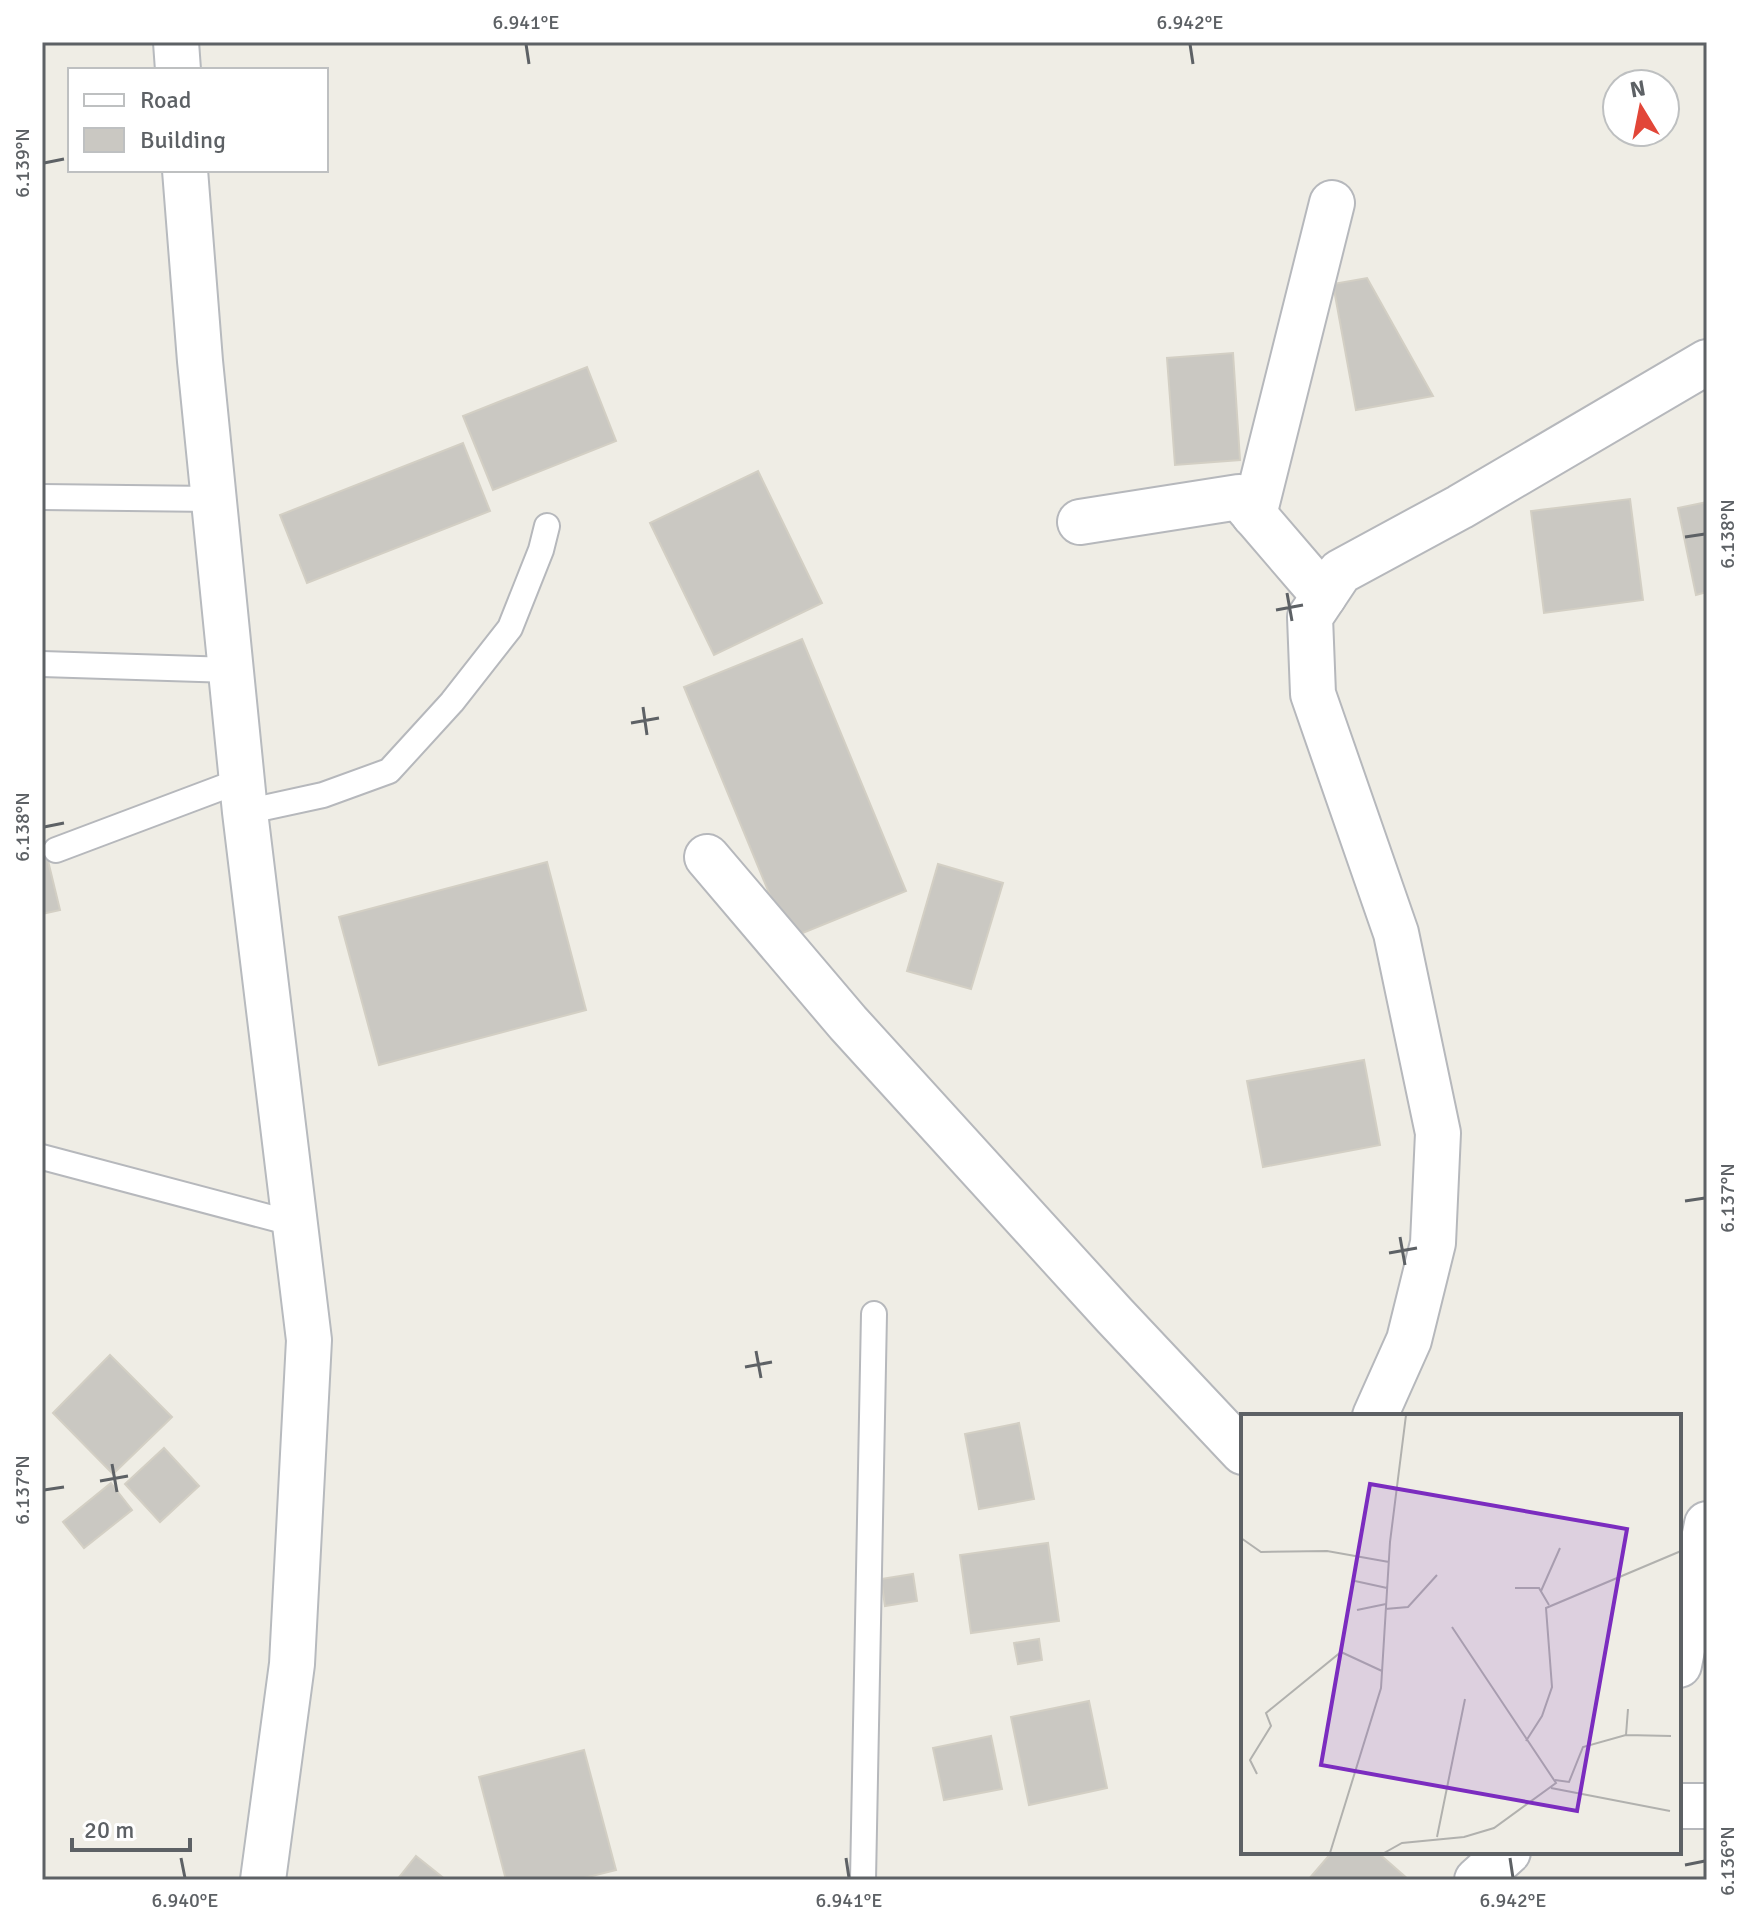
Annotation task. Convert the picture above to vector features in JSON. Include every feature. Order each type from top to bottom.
[{"type":"street","points":[[176,42],[178,68]]},
{"type":"street","points":[[185,172],[213,499],[244,796],[309,1340],[292,1664],[263,1880]]},
{"type":"street","points":[[1254,515],[1332,203]]},
{"type":"street","points":[[1376,1414],[1409,1340],[1433,1243],[1438,1133],[1396,933],[1313,694],[1310,617],[1340,572],[1460,507],[1707,362]]},
{"type":"street","points":[[1080,522],[1239,497],[1324,596]]},
{"type":"street","points":[[707,857],[848,1023],[1241,1450]]},
{"type":"street","points":[[1681,1655],[1707,1524]]},
{"type":"street","points":[[1681,1806],[1707,1806]]},
{"type":"street","points":[[1477,1880],[1506,1854]]},
{"type":"lane","points":[[42,497],[213,499]]},
{"type":"lane","points":[[56,850],[244,796],[323,795],[389,771],[452,702],[510,628],[541,550],[547,526]]},
{"type":"lane","points":[[42,664],[231,670]]},
{"type":"lane","points":[[42,1157],[295,1224]]},
{"type":"lane","points":[[863,1880],[874,1314]]},
{"type":"building","points":[[1367,278],[1433,396],[1356,410],[1333,284]]},
{"type":"building","points":[[1233,353],[1240,460],[1175,465],[1167,358]]},
{"type":"building","points":[[587,367],[616,441],[493,490],[463,416]]},
{"type":"building","points":[[463,443],[490,511],[307,583],[280,515]]},
{"type":"building","points":[[758,471],[822,603],[714,655],[650,523]]},
{"type":"building","points":[[1630,499],[1643,600],[1544,613],[1531,511]]},
{"type":"building","points":[[1707,502],[1707,592],[1696,595],[1678,508]]},
{"type":"building","points":[[802,639],[906,891],[788,939],[684,687]]},
{"type":"building","points":[[42,836],[60,910],[42,914]]},
{"type":"building","points":[[547,862],[586,1010],[379,1065],[339,917]]},
{"type":"building","points":[[938,864],[1003,883],[971,989],[907,971]]},
{"type":"building","points":[[1364,1060],[1380,1145],[1263,1167],[1247,1081]]},
{"type":"building","points":[[110,1355],[172,1417],[113,1474],[53,1413]]},
{"type":"building","points":[[1019,1423],[1034,1499],[979,1509],[965,1434]]},
{"type":"building","points":[[164,1448],[199,1486],[160,1522],[125,1484]]},
{"type":"building","points":[[111,1483],[132,1510],[84,1548],[63,1522]]},
{"type":"building","points":[[1048,1543],[1059,1621],[971,1633],[960,1555]]},
{"type":"building","points":[[913,1574],[917,1601],[885,1606],[881,1579]]},
{"type":"building","points":[[1039,1639],[1042,1660],[1018,1664],[1014,1643]]},
{"type":"building","points":[[1089,1701],[1107,1788],[1029,1805],[1011,1717]]},
{"type":"building","points":[[991,1736],[1002,1789],[944,1800],[933,1748]]},
{"type":"building","points":[[584,1750],[616,1870],[576,1880],[506,1880],[479,1777]]},
{"type":"building","points":[[1330,1854],[1379,1854],[1409,1880],[1308,1880]]},
{"type":"building","points":[[416,1856],[446,1880],[397,1880]]}]
